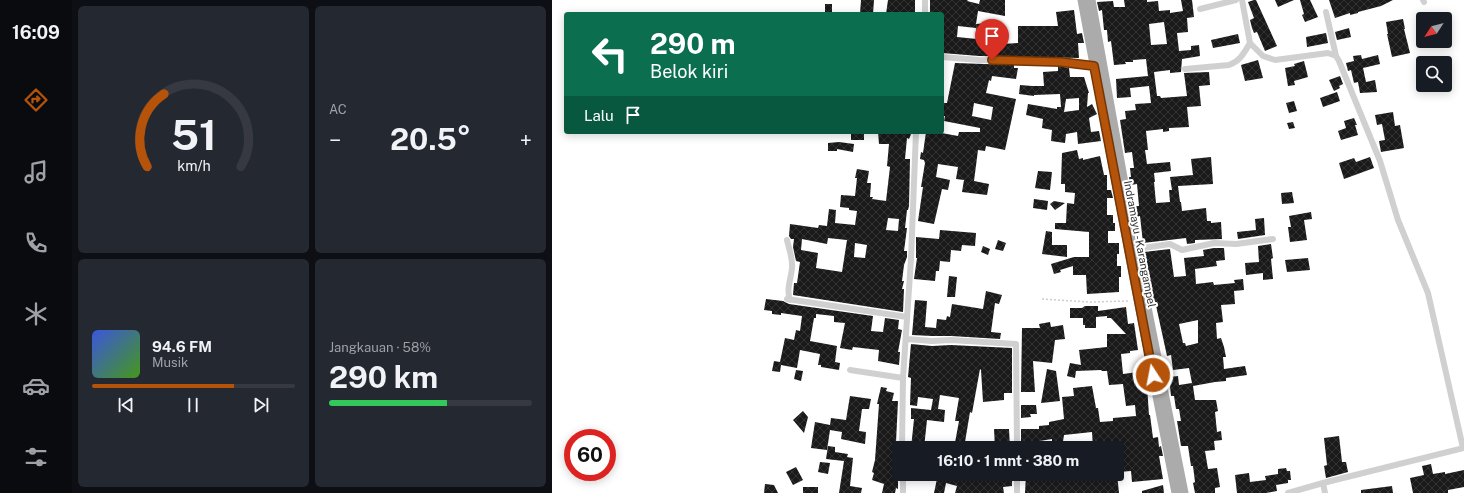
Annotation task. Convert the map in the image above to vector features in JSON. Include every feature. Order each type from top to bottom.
[{"type":"main road","name":"Indramayu - Karangampel","points":[[1082,0],[1094,66],[1113,149],[1184,493]]},
{"type":"main road","name":"Indramayu - Karangampel","points":[[1091,0],[1113,149]]},
{"type":"main road","name":"Indramayu - Karangampel","points":[[1134,253],[1138,301],[1176,493]]},
{"type":"street","points":[[924,12],[925,0]]},
{"type":"street","points":[[1200,8],[1236,0]]},
{"type":"street","points":[[1242,0],[1250,42],[1263,56],[1275,60],[1328,53],[1336,56]]},
{"type":"street","points":[[1288,493],[1464,448],[1428,293],[1398,220],[1377,154],[1336,56],[1326,12]]},
{"type":"street","points":[[1185,69],[1229,65],[1235,63],[1239,60],[1250,42]]},
{"type":"street","points":[[944,57],[979,60],[1061,62],[1094,66]]},
{"type":"street","points":[[902,441],[903,378],[911,259],[916,134]]},
{"type":"street","points":[[1134,253],[1170,244],[1182,250],[1214,243],[1236,244],[1273,239]]},
{"type":"street","points":[[787,240],[792,268],[788,285],[789,299],[907,316]]},
{"type":"street","points":[[906,339],[1016,344],[1016,441]]},
{"type":"street","points":[[850,370],[903,378]]},
{"type":"street","points":[[903,481],[903,493]]},
{"type":"street","points":[[1017,481],[1017,493]]},
{"type":"street","points":[[1323,483],[1325,493]]},
{"type":"path","points":[[1042,299],[1089,302],[1138,301]]},
{"type":"building","points":[[861,0],[874,0],[873,12],[860,12]]},
{"type":"building","points":[[888,0],[915,0],[915,12],[886,12]]},
{"type":"building","points":[[930,0],[968,0],[967,1],[979,4],[980,0],[1005,0],[1005,16],[978,11],[976,24],[1002,22],[1002,44],[1018,43],[1018,26],[1058,26],[1056,12],[1074,10],[1077,34],[1082,33],[1084,43],[1078,43],[1079,58],[979,56],[944,53],[944,12],[930,12]],"holes":[[[976,24],[977,39],[957,37],[958,26],[976,28]]]},
{"type":"building","points":[[1124,0],[1147,0],[1147,2],[1158,1],[1159,11],[1170,10],[1170,13],[1183,11],[1181,0],[1192,0],[1194,17],[1187,18],[1188,32],[1177,33],[1179,51],[1191,50],[1191,46],[1199,45],[1200,56],[1182,59],[1181,72],[1170,73],[1170,70],[1154,72],[1157,96],[1160,96],[1161,98],[1187,96],[1184,73],[1209,72],[1210,85],[1199,86],[1201,106],[1187,107],[1189,127],[1169,128],[1169,131],[1163,132],[1163,129],[1146,131],[1148,150],[1145,150],[1147,164],[1170,162],[1171,171],[1154,173],[1156,203],[1170,202],[1169,190],[1172,190],[1170,177],[1193,175],[1191,159],[1211,157],[1213,184],[1178,186],[1180,202],[1182,211],[1206,208],[1207,221],[1211,221],[1211,223],[1221,222],[1222,239],[1195,240],[1195,243],[1187,244],[1186,238],[1143,243],[1140,216],[1136,217],[1134,206],[1139,206],[1137,184],[1130,185],[1129,177],[1131,177],[1130,168],[1134,168],[1132,152],[1125,153],[1120,120],[1126,119],[1125,111],[1136,110],[1135,104],[1151,103],[1149,86],[1130,88],[1131,97],[1117,98],[1116,79],[1148,76],[1146,59],[1133,60],[1133,62],[1125,62],[1126,64],[1114,65],[1111,41],[1108,42],[1107,30],[1104,30],[1102,10],[1099,11],[1097,2],[1113,1],[1114,7],[1125,7]],"holes":[[[1164,22],[1167,44],[1151,45],[1149,24]]]},
{"type":"building","points":[[1256,0],[1277,46],[1265,51],[1257,32],[1254,33],[1250,20],[1254,18],[1248,2]]},
{"type":"building","points":[[1275,0],[1294,0],[1278,7]]},
{"type":"building","points":[[1300,0],[1310,0],[1318,17],[1305,22],[1302,15],[1304,14]]},
{"type":"building","points":[[1329,0],[1393,0],[1381,6],[1335,18]]},
{"type":"building","points":[[825,4],[832,4],[832,12],[825,12]]},
{"type":"building","points":[[1403,19],[1410,53],[1392,57],[1386,22]]},
{"type":"building","points":[[1349,28],[1351,37],[1337,40],[1335,32]]},
{"type":"building","points":[[1326,33],[1328,43],[1307,47],[1306,37]]},
{"type":"building","points":[[1238,34],[1240,43],[1213,48],[1211,40]]},
{"type":"building","points":[[1361,55],[1362,59],[1378,55],[1380,64],[1363,68],[1366,82],[1375,80],[1377,92],[1360,93],[1358,82],[1354,83],[1351,70],[1348,71],[1346,63],[1354,61],[1353,56]]},
{"type":"building","points":[[1258,60],[1263,78],[1245,81],[1241,65]]},
{"type":"building","points":[[1304,61],[1308,77],[1294,81],[1295,85],[1288,86],[1285,68],[1295,66],[1294,64]]},
{"type":"building","points":[[955,63],[1014,65],[1014,68],[1018,68],[1016,79],[992,76],[991,81],[989,80],[986,93],[1016,99],[1005,150],[986,146],[985,151],[978,150],[974,181],[989,184],[987,195],[962,192],[964,180],[956,179],[958,167],[938,164],[936,177],[950,180],[948,190],[942,189],[934,224],[918,221],[925,163],[924,160],[920,159],[921,152],[923,153],[926,134],[944,133],[958,136],[959,132],[980,132],[980,128],[944,121],[944,103],[947,103]],"holes":[[[974,103],[993,107],[991,120],[972,116]]]},
{"type":"building","points":[[1058,66],[1069,68],[1070,77],[1084,77],[1089,93],[1087,107],[1092,104],[1097,114],[1089,118],[1091,132],[1099,131],[1101,141],[1078,144],[1077,132],[1066,134],[1065,143],[1051,141],[1052,130],[1042,128],[1043,119],[1026,115],[1028,104],[1057,109],[1057,107],[1061,107],[1060,94],[1034,96],[1019,94],[1020,85],[1044,86],[1043,72],[1058,71]],"holes":[[[1079,98],[1079,110],[1064,112],[1066,99]]]},
{"type":"building","points":[[1340,76],[1343,84],[1339,86],[1340,88],[1334,91],[1329,80]]},
{"type":"building","points":[[1337,92],[1340,101],[1323,107],[1320,98]]},
{"type":"building","points":[[1294,101],[1297,111],[1289,113],[1286,103]]},
{"type":"building","points":[[1393,112],[1395,126],[1400,125],[1404,148],[1381,152],[1379,141],[1385,140],[1382,124],[1377,125],[1375,115]]},
{"type":"building","points":[[1354,118],[1357,125],[1355,125],[1358,135],[1341,140],[1338,131],[1346,128],[1344,121]]},
{"type":"building","points":[[1293,122],[1295,128],[1289,129],[1287,123]]},
{"type":"building","points":[[851,134],[864,134],[864,140],[851,140]]},
{"type":"building","points":[[878,134],[911,134],[909,139],[907,138],[905,159],[910,159],[909,206],[907,210],[905,228],[907,228],[904,251],[907,251],[907,257],[904,265],[902,281],[904,281],[902,289],[904,289],[903,312],[793,295],[794,283],[797,283],[800,262],[796,261],[793,247],[794,239],[791,239],[789,236],[790,224],[818,228],[819,225],[827,226],[829,209],[836,210],[835,223],[855,225],[857,211],[840,207],[841,195],[855,196],[857,178],[855,178],[857,169],[869,171],[867,183],[871,183],[870,197],[873,197],[872,199],[886,201],[890,167],[887,166],[889,144],[879,144]],"holes":[[[888,218],[899,219],[898,231],[886,230]],[[828,238],[847,240],[842,272],[816,268],[818,253],[801,250],[802,239],[827,244]],[[855,243],[867,245],[865,258],[854,257]]]},
{"type":"building","points":[[839,142],[854,144],[853,152],[837,149],[837,151],[828,151],[828,143]]},
{"type":"building","points":[[1077,150],[1079,159],[1083,158],[1083,160],[1100,156],[1104,175],[1107,175],[1107,190],[1111,190],[1113,198],[1107,198],[1107,215],[1113,215],[1113,223],[1115,223],[1115,231],[1108,231],[1108,243],[1119,243],[1117,266],[1121,266],[1121,277],[1119,277],[1119,292],[1087,294],[1086,275],[1073,275],[1073,266],[1060,270],[1061,272],[1054,274],[1051,264],[1074,257],[1089,257],[1089,232],[1055,229],[1055,223],[1066,223],[1067,203],[1074,204],[1075,193],[1065,192],[1065,184],[1061,184],[1062,153]]},
{"type":"building","points":[[1370,157],[1374,168],[1344,179],[1339,163],[1354,158],[1356,162]]},
{"type":"building","points":[[1038,171],[1052,172],[1050,190],[1035,188]]},
{"type":"building","points":[[1292,192],[1294,203],[1282,204],[1281,193]]},
{"type":"building","points":[[1034,199],[1048,201],[1047,210],[1033,208]]},
{"type":"building","points":[[1054,201],[1065,203],[1055,210],[1050,204]]},
{"type":"building","points":[[1311,212],[1312,219],[1304,220],[1307,240],[1290,242],[1288,227],[1291,227],[1289,216]]},
{"type":"building","points":[[1264,218],[1265,235],[1238,239],[1237,232],[1256,230],[1255,219]]},
{"type":"building","points":[[940,230],[976,233],[975,246],[962,245],[961,251],[951,250],[950,262],[940,261],[939,271],[936,271],[935,281],[914,279],[917,258],[916,237],[939,239]]},
{"type":"building","points":[[1046,231],[1052,232],[1052,245],[1067,245],[1067,257],[1042,254]]},
{"type":"building","points":[[998,240],[1006,243],[1003,251],[995,249]]},
{"type":"building","points":[[1271,244],[1273,279],[1263,280],[1263,273],[1246,275],[1245,263],[1259,262],[1258,246]]},
{"type":"building","points":[[983,246],[990,249],[988,255],[981,252]]},
{"type":"building","points":[[1224,248],[1225,260],[1216,261],[1217,266],[1195,269],[1196,284],[1213,282],[1214,285],[1235,283],[1234,280],[1243,279],[1244,290],[1234,291],[1235,304],[1221,305],[1223,322],[1216,323],[1217,339],[1221,338],[1226,357],[1223,357],[1224,369],[1245,366],[1247,375],[1226,378],[1226,381],[1193,386],[1195,400],[1216,400],[1218,411],[1215,412],[1217,432],[1221,431],[1222,440],[1214,441],[1215,450],[1205,451],[1208,469],[1217,468],[1220,487],[1215,488],[1215,493],[1195,493],[1193,483],[1195,482],[1193,466],[1191,466],[1188,446],[1181,446],[1177,421],[1181,421],[1179,409],[1176,409],[1174,396],[1171,396],[1169,377],[1178,376],[1179,385],[1192,383],[1189,368],[1173,370],[1171,355],[1167,356],[1155,301],[1152,301],[1150,284],[1146,273],[1144,252],[1170,249],[1174,277],[1186,276],[1184,258],[1204,256],[1203,250]],"holes":[[[1198,320],[1198,343],[1186,346],[1185,343],[1183,343],[1179,324]]]},
{"type":"building","points":[[1308,258],[1310,270],[1287,272],[1285,260]]},
{"type":"building","points":[[949,276],[957,277],[955,297],[947,297]]},
{"type":"building","points":[[986,291],[1002,295],[999,304],[995,303],[991,332],[1001,333],[1000,339],[912,335],[915,300],[927,301],[925,327],[936,328],[937,319],[946,320],[947,316],[950,317],[952,304],[983,309]]},
{"type":"building","points":[[766,299],[783,301],[789,304],[873,316],[871,331],[883,332],[885,318],[899,320],[898,329],[902,330],[898,352],[900,352],[899,365],[878,361],[879,350],[853,347],[852,350],[840,348],[845,323],[834,322],[834,316],[816,314],[810,341],[837,346],[835,362],[840,363],[839,370],[821,367],[821,365],[818,365],[820,354],[800,350],[797,368],[781,365],[780,372],[772,371],[774,361],[780,362],[785,338],[794,340],[796,330],[800,331],[802,316],[781,313],[781,315],[772,314],[772,311],[764,310]]},
{"type":"building","points":[[1085,306],[1098,306],[1098,311],[1126,307],[1128,324],[1134,323],[1138,350],[1121,354],[1123,374],[1146,371],[1149,415],[1153,438],[1158,437],[1159,447],[1161,446],[1163,456],[1159,456],[1163,479],[1132,482],[1131,471],[1124,472],[1124,441],[1093,441],[1092,432],[1064,435],[1063,441],[1052,441],[1052,439],[1021,441],[1021,429],[1039,429],[1039,426],[1049,425],[1049,422],[1064,419],[1062,397],[1074,396],[1073,388],[1092,386],[1100,422],[1113,421],[1113,418],[1136,416],[1135,405],[1126,406],[1123,384],[1109,385],[1107,371],[1076,371],[1075,378],[1067,376],[1070,363],[1081,365],[1079,350],[1107,347],[1107,334],[1126,334],[1111,318],[1107,318],[1107,316],[1096,317],[1096,328],[1085,328],[1085,325],[1083,325],[1083,318],[1070,318],[1070,308],[1082,308]]},
{"type":"building","points":[[1050,322],[1051,327],[1063,325],[1065,339],[1055,340],[1052,363],[1033,361],[1035,392],[1021,392],[1022,328],[1040,328],[1039,324]]},
{"type":"building","points":[[911,344],[1012,348],[1012,393],[1004,393],[1004,400],[983,402],[980,369],[965,441],[955,441],[959,421],[955,421],[959,398],[940,395],[938,409],[945,410],[944,422],[927,420],[925,441],[912,441],[914,419],[911,419],[911,408],[931,410],[933,399],[918,397],[917,406],[910,405],[911,378],[908,377]]},
{"type":"building","points":[[1047,369],[1056,371],[1060,401],[1041,403]]},
{"type":"building","points":[[796,370],[803,371],[801,381],[794,379]]},
{"type":"building","points":[[881,387],[887,388],[886,391],[894,393],[892,401],[898,401],[896,441],[892,441],[892,481],[898,481],[898,489],[896,488],[895,493],[882,493],[884,484],[872,480],[874,473],[872,472],[875,460],[879,404],[877,404]]},
{"type":"building","points":[[850,396],[871,399],[869,409],[862,409],[859,431],[866,432],[865,444],[841,439],[842,432],[830,430],[827,450],[811,448],[815,422],[830,425],[831,418],[846,420]]},
{"type":"building","points":[[1021,405],[1036,405],[1037,414],[1030,414],[1031,417],[1021,418]]},
{"type":"building","points":[[803,411],[808,417],[804,433],[793,420]]},
{"type":"building","points":[[994,429],[1009,429],[1010,441],[995,441]]},
{"type":"building","points":[[1339,436],[1342,462],[1346,462],[1348,472],[1326,478],[1324,466],[1327,465],[1324,438]]},
{"type":"building","points":[[828,446],[835,447],[835,452],[848,454],[847,457],[853,458],[850,486],[862,488],[861,493],[839,493],[844,461],[826,459]]},
{"type":"building","points":[[820,462],[830,463],[828,474],[818,472]]},
{"type":"building","points":[[1431,464],[1433,474],[1445,472],[1445,474],[1464,470],[1464,487],[1448,490],[1448,493],[1413,493],[1410,478],[1424,475],[1422,466]]},
{"type":"building","points":[[796,467],[803,480],[793,485],[786,472]]},
{"type":"building","points":[[1286,468],[1287,471],[1290,471],[1291,480],[1288,480],[1288,483],[1276,485],[1277,491],[1266,493],[1237,493],[1235,475],[1249,473],[1250,482],[1266,480],[1265,476],[1278,474],[1278,469]]},
{"type":"building","points":[[937,481],[1012,481],[1012,486],[1003,487],[1004,493],[955,493],[957,486],[946,483],[944,493],[934,493]]},
{"type":"building","points":[[1026,481],[1118,481],[1119,493],[1025,493]]},
{"type":"building","points":[[765,484],[774,485],[778,493],[764,493]]},
{"type":"building","points":[[1163,485],[1164,493],[1142,493],[1142,491]]},
{"type":"building","points":[[1392,486],[1393,493],[1361,493],[1361,490]]},
{"type":"building","points":[[803,487],[818,487],[818,493],[803,493]]},
{"type":"route","points":[[992,60],[1061,62],[1094,66],[1153,375]]}]
